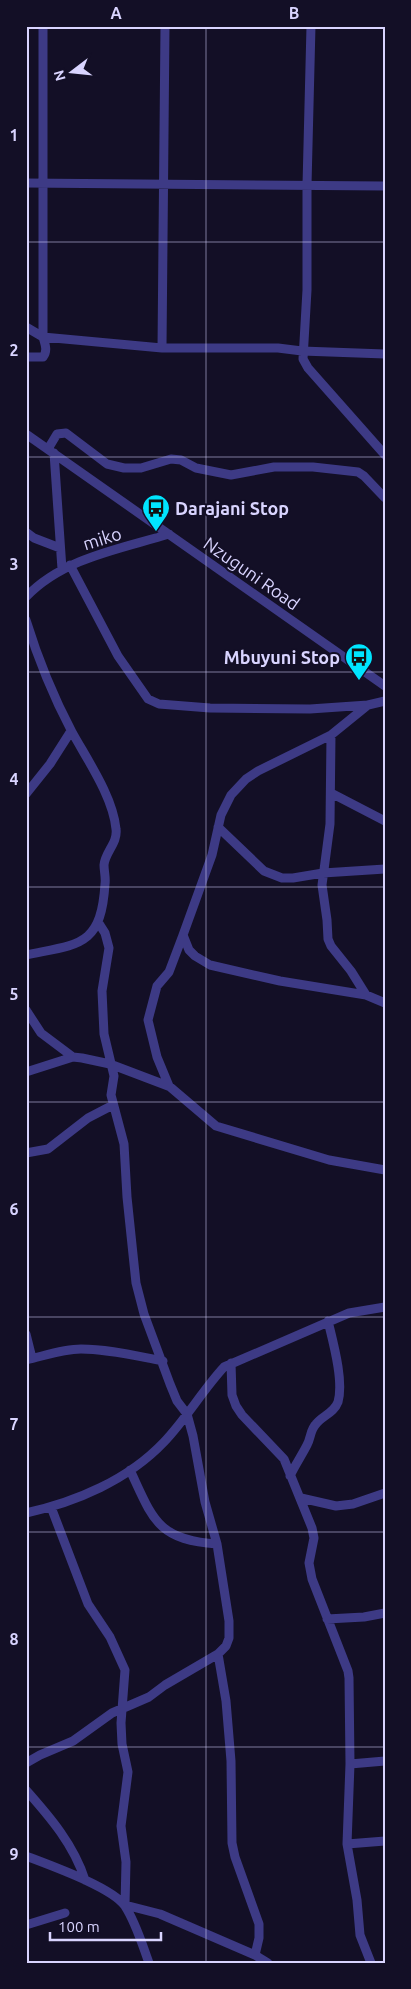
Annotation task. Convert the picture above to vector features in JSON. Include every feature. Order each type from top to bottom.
[{"type":"street","points":[[26,357],[43,357],[46,354],[43,337],[43,26]]},
{"type":"street","points":[[162,348],[165,26]]},
{"type":"street","points":[[311,26],[307,185],[307,282],[303,359],[308,368],[385,456]]},
{"type":"street","points":[[26,183],[385,186]]},
{"type":"street","points":[[26,327],[43,337],[162,348],[278,348],[302,351],[385,354]]},
{"type":"street","points":[[385,498],[358,472],[313,467],[274,468],[231,475],[196,468],[181,460],[170,459],[141,468],[119,467],[100,460],[70,434],[66,433],[57,434],[51,451],[60,548],[66,567],[118,656],[148,699],[159,704],[210,708],[310,709],[368,705],[385,701]]},
{"type":"street","name":"Nzuguni Road","points":[[26,434],[170,534],[228,578],[385,686]]},
{"type":"street","points":[[26,532],[34,538],[60,548]]},
{"type":"street","name":"miko","points":[[26,597],[46,579],[66,567],[170,534]]},
{"type":"street","points":[[26,620],[43,672],[71,731],[103,791],[117,832],[105,860],[102,913],[85,940],[75,945],[26,955]]},
{"type":"street","points":[[168,1086],[157,1057],[148,1020],[157,986],[172,966],[183,936],[212,855],[221,815],[228,801],[246,779],[270,764],[331,735],[368,705]]},
{"type":"street","points":[[26,794],[50,764],[71,731]]},
{"type":"street","points":[[331,735],[329,840],[323,872],[328,942],[342,958],[366,996]]},
{"type":"street","points":[[331,793],[385,821]]},
{"type":"street","points":[[218,827],[261,869],[270,874],[289,878],[323,872],[385,869]]},
{"type":"street","points":[[26,1763],[73,1741],[106,1717],[149,1697],[165,1685],[218,1654],[226,1646],[229,1638],[229,1621],[217,1544],[205,1502],[193,1436],[187,1414],[177,1402],[144,1314],[136,1283],[127,1197],[124,1144],[110,1092],[114,1076],[104,1034],[102,1004],[109,948],[105,933],[98,922]]},
{"type":"street","points":[[183,936],[189,950],[210,965],[280,981],[366,996],[385,1003]]},
{"type":"street","points":[[26,1010],[41,1033],[73,1057]]},
{"type":"street","points":[[26,1072],[73,1057],[110,1064],[168,1086],[216,1126],[329,1160],[385,1170]]},
{"type":"street","points":[[26,1154],[48,1149],[88,1118],[113,1105]]},
{"type":"street","points":[[26,1513],[51,1507],[98,1489],[130,1470],[163,1443],[187,1414],[209,1382],[224,1367],[348,1313],[385,1307]]},
{"type":"street","points":[[290,1476],[307,1446],[313,1427],[329,1414],[338,1402],[336,1357],[328,1321]]},
{"type":"street","points":[[26,1334],[29,1359],[81,1349],[120,1353],[162,1362]]},
{"type":"street","points":[[232,1364],[232,1395],[236,1406],[242,1415],[284,1459],[300,1498],[314,1538],[310,1560],[312,1579],[349,1678],[350,1764],[346,1844],[357,1900],[360,1935],[371,1963]]},
{"type":"street","points":[[130,1470],[157,1524],[167,1532],[180,1537],[201,1543],[217,1544]]},
{"type":"street","points":[[300,1498],[336,1506],[353,1504],[385,1493]]},
{"type":"street","points":[[51,1507],[88,1604],[110,1637],[124,1666],[121,1729],[128,1772],[122,1826],[126,1872],[125,1905],[149,1963]]},
{"type":"street","points":[[327,1619],[364,1617],[385,1613]]},
{"type":"street","points":[[218,1654],[226,1701],[229,1734],[232,1842],[235,1858],[259,1924],[259,1938],[255,1955]]},
{"type":"street","points":[[350,1764],[385,1762]]},
{"type":"street","points":[[26,1790],[69,1844],[85,1880]]},
{"type":"street","points":[[346,1844],[385,1841]]},
{"type":"street","points":[[26,1856],[85,1880],[112,1895],[125,1905],[160,1914],[255,1955],[268,1963]]},
{"type":"street","points":[[26,1925],[65,1913]]},
{"type":"place","name":"Darajani Stop","points":[[156,532]]},
{"type":"place","name":"Mbuyuni Stop","points":[[359,681]]}]
